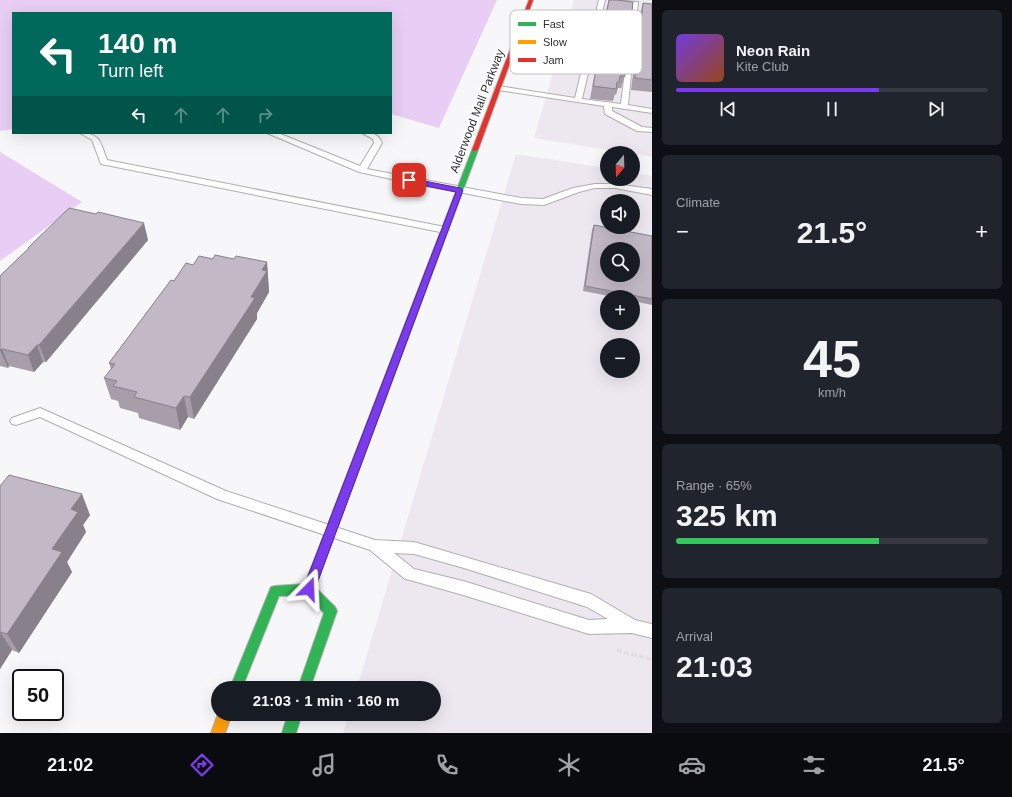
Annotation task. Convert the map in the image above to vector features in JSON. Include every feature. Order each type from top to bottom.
[{"type":"main road","name":"Alderwood Mall Parkway","points":[[527,10],[531,0]]},
{"type":"main road","name":"Alderwood Mall Parkway","points":[[309,589],[510,56]]},
{"type":"main road","points":[[239,681],[275,591],[309,589],[331,611],[306,681]]},
{"type":"main road","points":[[218,733],[223,721]]},
{"type":"main road","points":[[289,733],[293,721]]},
{"type":"lane","points":[[600,10],[602,0]]},
{"type":"lane","points":[[612,0],[638,4],[637,10]]},
{"type":"lane","points":[[578,100],[584,74]]},
{"type":"lane","points":[[624,107],[628,74]]},
{"type":"lane","points":[[498,88],[652,110]]},
{"type":"lane","points":[[608,104],[608,112],[640,129],[652,130]]},
{"type":"lane","points":[[86,134],[94,139],[104,162],[444,230]]},
{"type":"lane","points":[[273,134],[362,170],[521,201],[544,202],[576,190],[595,186],[615,186],[652,192]]},
{"type":"lane","points":[[362,170],[378,143],[376,138],[368,134]]},
{"type":"lane","points":[[16,421],[40,412],[222,495],[375,546],[421,550],[591,601],[632,626]]},
{"type":"lane","points":[[375,546],[410,574],[463,588],[589,627],[632,626],[652,631]]},
{"type":"shaded area","points":[[0,0],[497,0],[439,128],[392,114],[392,12],[12,12],[12,129],[0,131]]},
{"type":"shaded area","points":[[574,0],[652,0],[652,157],[640,155],[640,146],[600,146],[600,149],[534,138],[553,74],[642,74],[642,10],[571,10]]},
{"type":"shaded area","points":[[0,152],[82,202],[0,261]]},
{"type":"shaded area","points":[[516,154],[600,167],[600,186],[640,186],[640,174],[652,176],[652,733],[343,733],[347,721],[441,721],[441,681],[359,681]]},
{"type":"building","points":[[609,0],[633,2],[632,10],[607,10]]},
{"type":"building","points":[[643,3],[652,4],[652,80],[635,78],[635,74],[642,74]]},
{"type":"building","points":[[595,74],[625,74],[625,76],[620,76],[616,89],[593,86]]},
{"type":"building","points":[[69,208],[96,214],[98,212],[144,223],[39,345],[37,345],[28,355],[2,349],[0,350],[0,276]]},
{"type":"building","points":[[594,225],[600,226],[600,234],[640,234],[652,236],[652,299],[640,297],[640,290],[606,290],[585,286]]},
{"type":"building","points":[[215,255],[234,259],[236,256],[267,262],[262,270],[267,271],[251,297],[255,298],[190,397],[184,396],[176,408],[134,397],[137,392],[113,386],[117,381],[104,378],[115,364],[109,363],[171,280],[174,281],[186,263],[193,265],[199,256],[213,259]]},
{"type":"building","points":[[9,475],[82,494],[71,509],[78,512],[52,549],[62,552],[7,634],[0,632],[0,486]]},
{"type":"traffic: fast","points":[[309,589],[475,150]]},
{"type":"traffic: fast","points":[[239,681],[275,591],[309,589],[331,611],[306,681]]},
{"type":"traffic: fast","points":[[289,733],[293,721]]},
{"type":"traffic: slow","points":[[218,733],[222,721]]},
{"type":"traffic: jam","points":[[527,10],[531,0]]},
{"type":"traffic: jam","points":[[475,150],[510,56]]},
{"type":"route","points":[[309,589],[460,190],[409,180]]}]
